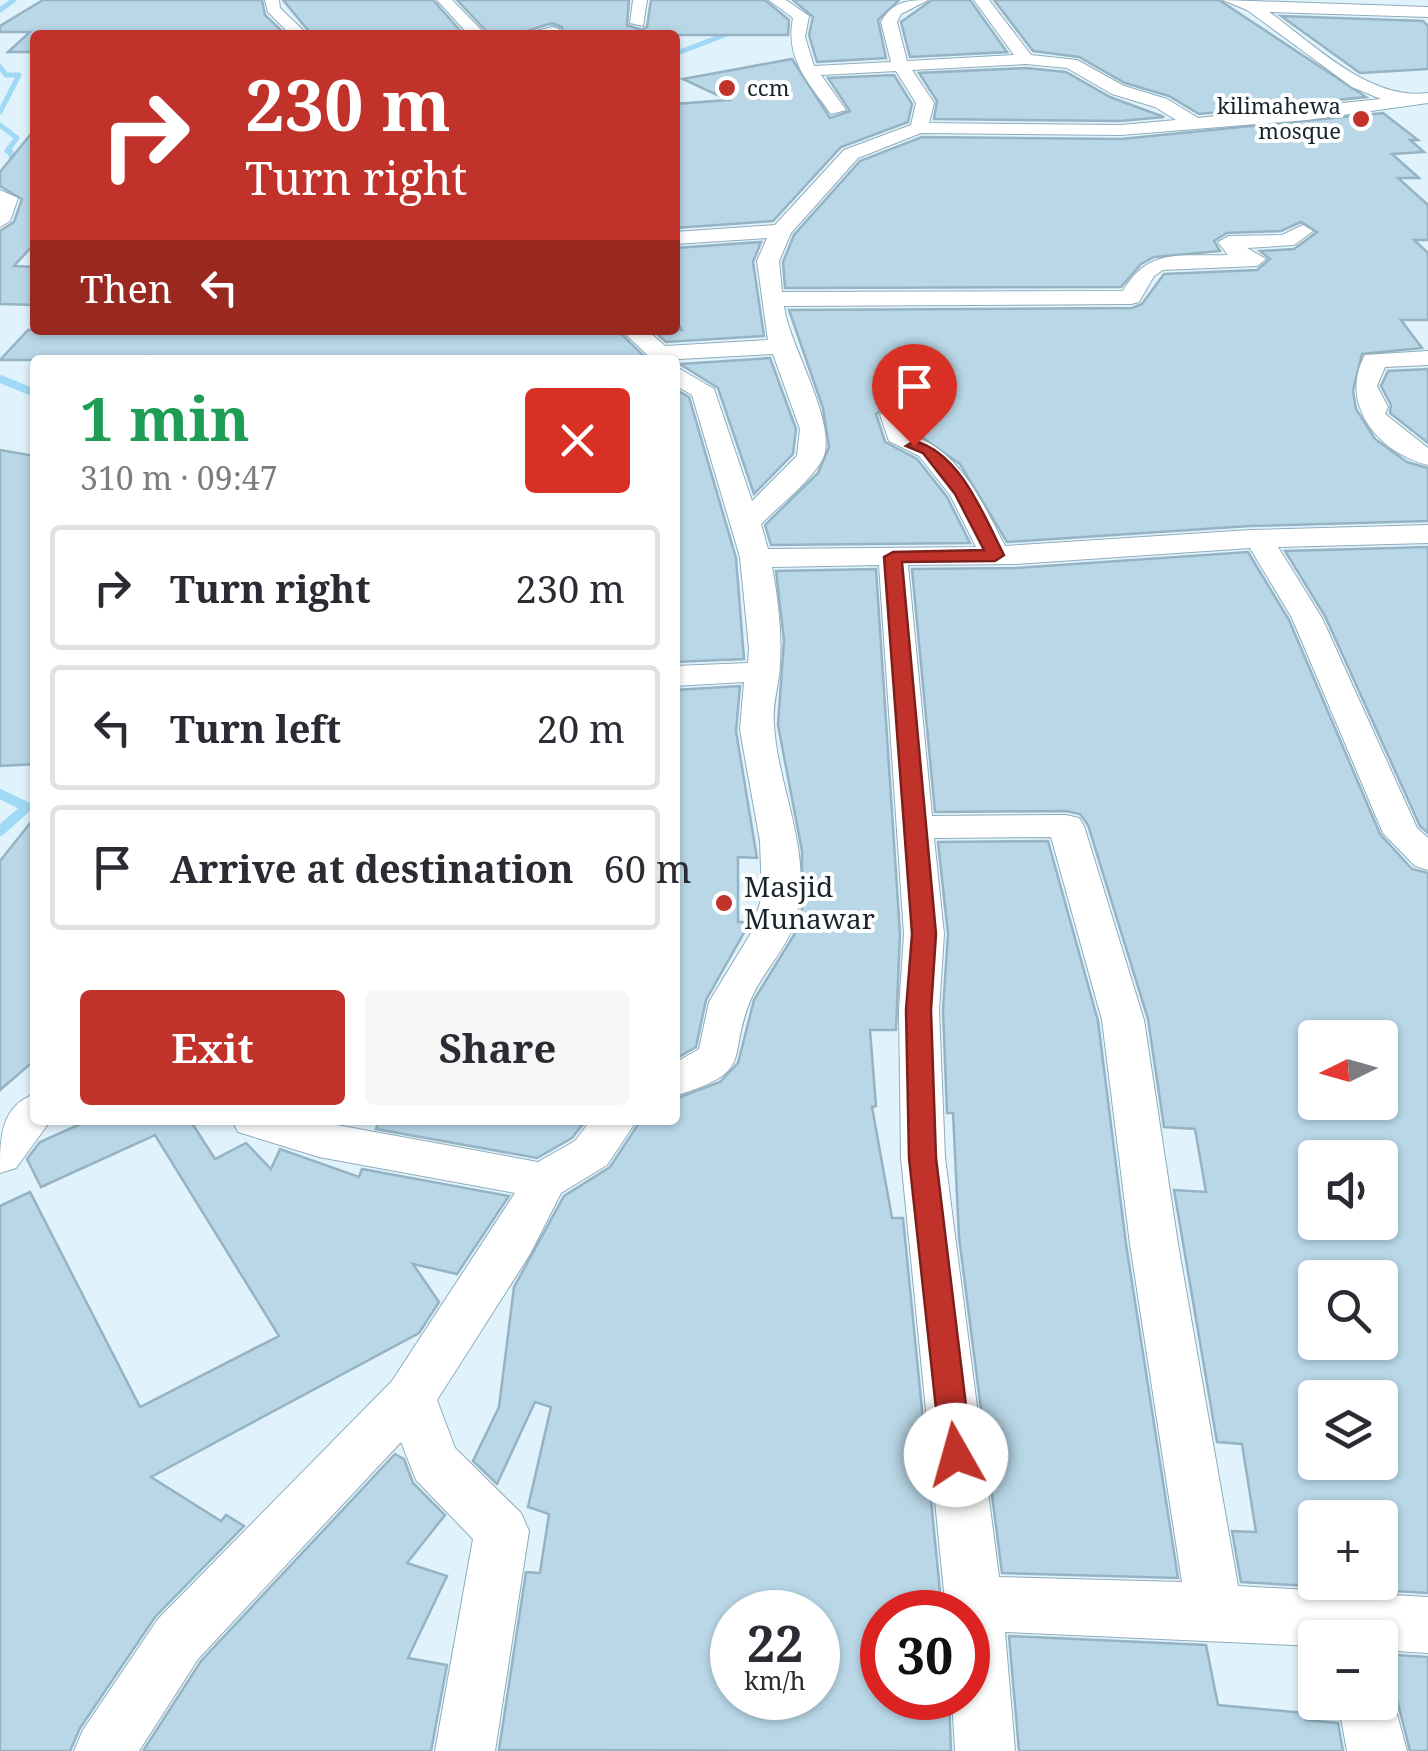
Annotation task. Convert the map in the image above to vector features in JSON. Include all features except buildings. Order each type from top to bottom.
[{"type":"street","points":[[272,0],[274,9],[295,30]]},
{"type":"street","points":[[444,0],[473,30]]},
{"type":"street","points":[[638,23],[640,0]]},
{"type":"street","points":[[776,0],[804,21],[797,49],[837,110]]},
{"type":"street","points":[[918,128],[925,103],[901,67],[889,22],[896,11],[920,0]]},
{"type":"street","points":[[981,0],[1026,59]]},
{"type":"street","points":[[1230,0],[1252,7],[1428,12]]},
{"type":"street","points":[[1252,7],[1358,83],[1389,97],[1428,102]]},
{"type":"street","points":[[811,71],[1026,59],[1071,63],[1129,96],[1161,103],[1274,104],[1354,110]]},
{"type":"street","points":[[746,522],[810,458],[813,429],[780,347],[768,261],[781,231],[852,154],[918,128],[1107,130],[1196,125],[1354,110],[1406,98]]},
{"type":"street","points":[[1161,103],[1196,125]]},
{"type":"street","points":[[0,196],[8,198],[0,221]]},
{"type":"street","points":[[680,238],[781,231]]},
{"type":"street","points":[[772,299],[1016,298],[1056,303],[1066,297],[1131,296],[1145,272],[1158,264],[1249,261],[1255,259],[1236,252],[1229,242],[1287,241],[1304,231]]},
{"type":"street","points":[[638,335],[660,355]]},
{"type":"street","points":[[680,360],[780,347]]},
{"type":"street","points":[[1428,358],[1374,360],[1372,378],[1365,386],[1375,407],[1372,416],[1412,451],[1428,457]]},
{"type":"street","points":[[680,372],[702,389],[710,405],[724,467],[757,558],[762,672],[756,703],[781,852],[775,922],[728,1004],[722,1052],[716,1061],[680,1078]]},
{"type":"street","points":[[892,415],[902,441],[928,450],[963,493],[995,555]]},
{"type":"street","points":[[757,558],[995,555],[1260,539],[1428,534]]},
{"type":"street","points":[[1260,539],[1308,618],[1400,833],[1428,858]]},
{"type":"street","points":[[893,557],[924,934],[919,1010],[922,1158],[972,1590]]},
{"type":"street","points":[[680,676],[762,672]]},
{"type":"street","points":[[915,827],[1066,826],[1123,1020],[1154,1244],[1215,1613]]},
{"type":"street","points":[[0,1156],[30,1117]]},
{"type":"street","points":[[270,1125],[319,1140],[544,1181]]},
{"type":"street","points":[[104,1751],[178,1639],[410,1397],[513,1241],[544,1181],[592,1152],[611,1125]]},
{"type":"street","points":[[410,1397],[435,1464],[502,1532],[465,1751]]},
{"type":"street","points":[[990,1605],[1215,1613],[1298,1622]]},
{"type":"street","points":[[1398,1626],[1428,1625]]},
{"type":"street","points":[[983,1720],[985,1751]]},
{"type":"street","points":[[1371,1720],[1377,1751]]},
{"type":"waterway","points":[[0,10],[14,0]]},
{"type":"waterway","points":[[559,0],[542,16],[543,21],[571,30]]},
{"type":"waterway","points":[[680,52],[737,30]]},
{"type":"waterway","points":[[0,67],[6,75],[19,75],[0,112]]},
{"type":"waterway","points":[[0,125],[17,138],[7,151]]},
{"type":"waterway","points":[[9,149],[15,165],[30,164]]},
{"type":"waterway","points":[[0,379],[30,391]]},
{"type":"waterway","points":[[0,794],[27,807],[0,831]]},
{"type":"place","name":"ccm","points":[[727,88]]},
{"type":"place","name":"kilimahewa mosque","points":[[1361,119]]},
{"type":"place","name":"Masjid Munawar","points":[[724,903]]},
{"type":"route","points":[[914,446],[928,450],[963,493],[995,555],[893,557],[924,934],[919,1010],[922,1158],[956,1455]]}]
